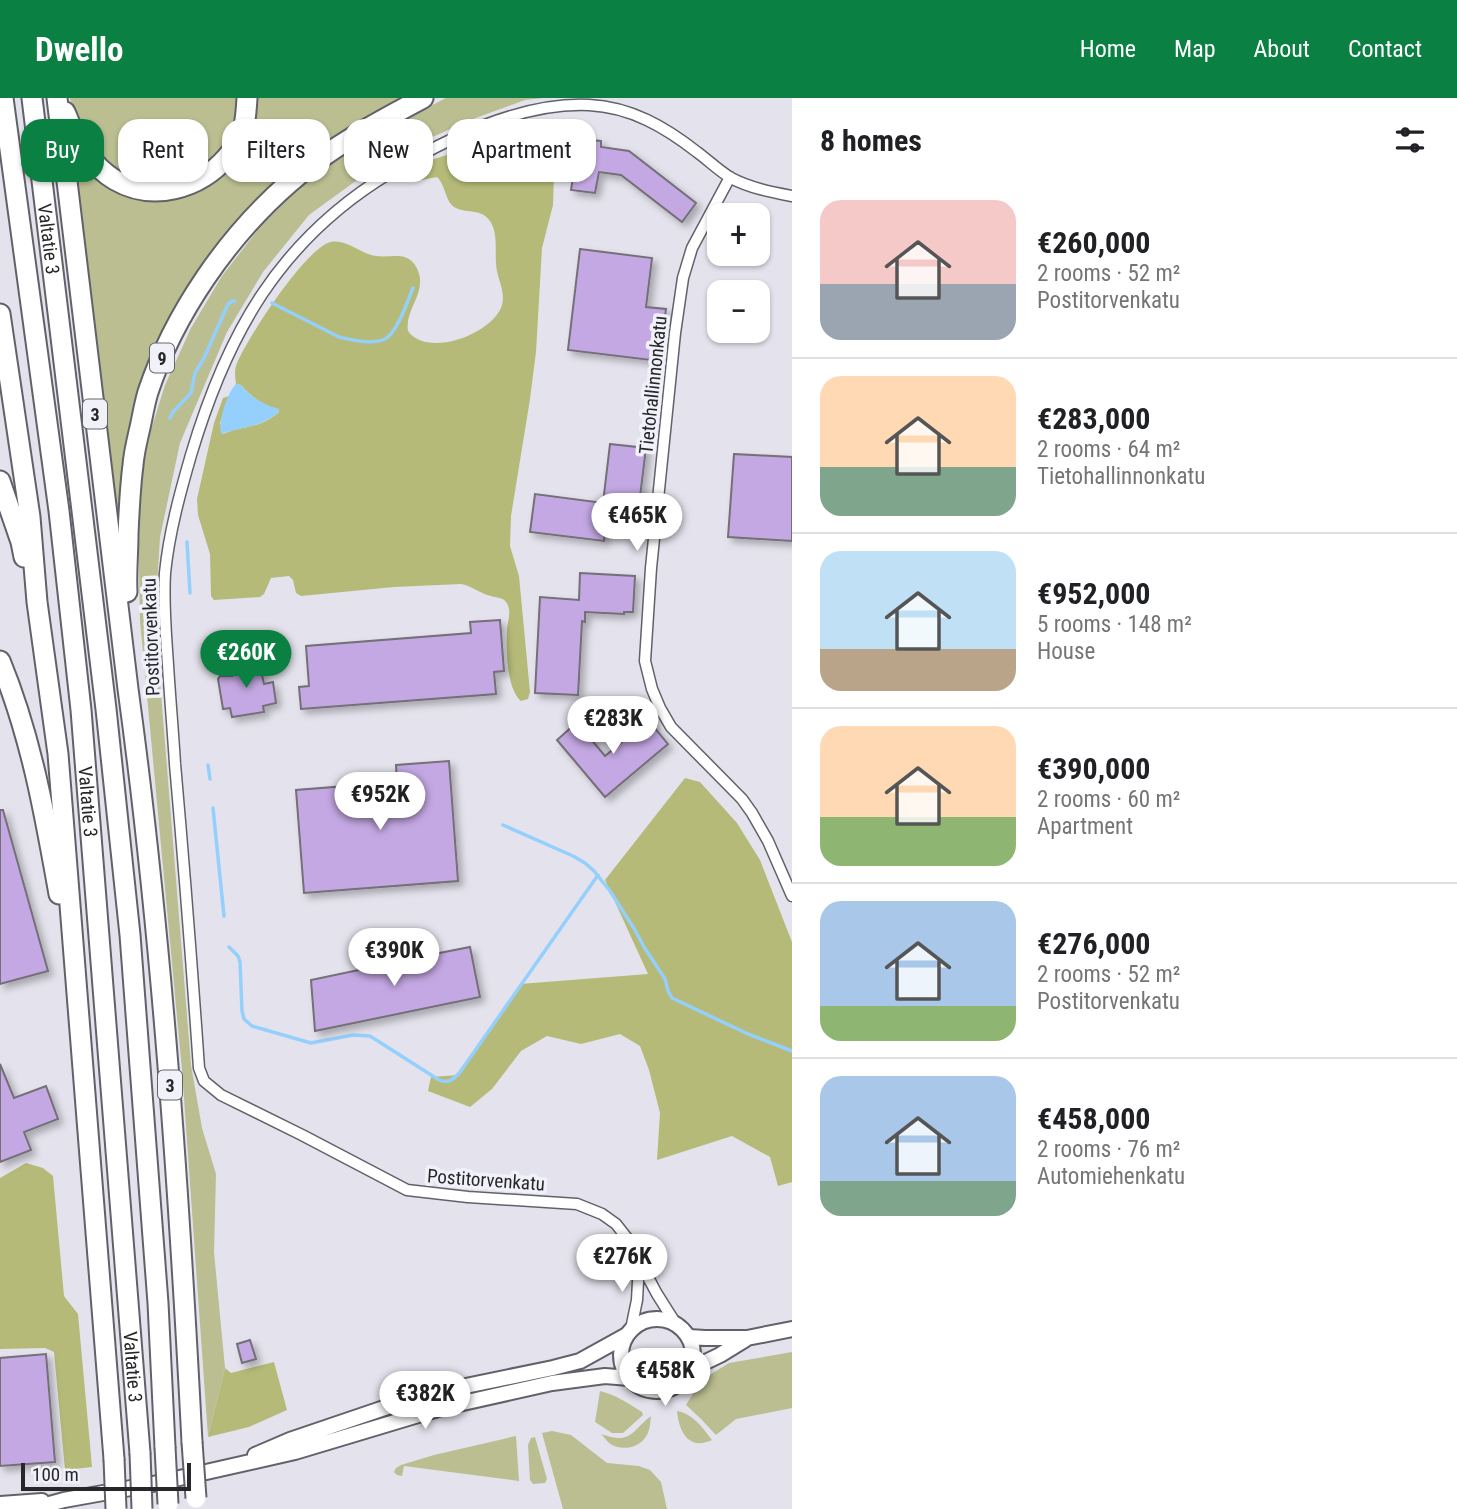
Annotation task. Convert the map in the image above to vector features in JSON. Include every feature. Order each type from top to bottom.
[{"type":"highway","name":"Valtatie 3","points":[[3,98],[59,512],[80,710],[140,1453],[142,1509]]},
{"type":"highway","name":"Valtatie 3","points":[[32,98],[106,709],[130,935],[157,1289],[168,1506]]},
{"type":"highway","points":[[59,98],[73,133],[95,165],[116,180],[139,190],[162,191],[184,187],[205,177],[221,163],[236,146],[243,130],[247,98]]},
{"type":"highway","name":"3","points":[[59,98],[140,777],[172,1105],[196,1503]]},
{"type":"highway","name":"9","points":[[134,730],[126,579],[133,464],[147,395],[173,333],[209,273],[258,212],[327,153],[423,98]]},
{"type":"highway","points":[[0,314],[30,517],[37,602],[58,754],[116,1509]]},
{"type":"highway","points":[[0,481],[21,542],[28,578],[37,602]]},
{"type":"highway","points":[[0,661],[31,751],[63,916],[72,942]]},
{"type":"main road","points":[[221,1469],[290,1440],[396,1404],[580,1360],[629,1332],[641,1322],[653,1318],[677,1324],[689,1337],[694,1352],[691,1368],[681,1383],[663,1391],[653,1391],[644,1389],[629,1378],[621,1357],[622,1345],[629,1332]]},
{"type":"main road","points":[[689,1337],[747,1339],[792,1329]]},
{"type":"main road","points":[[691,1368],[747,1339]]},
{"type":"main road","points":[[0,1504],[64,1500],[153,1485],[296,1452],[445,1407],[529,1388],[584,1378],[629,1378]]},
{"type":"main road","points":[[32,1509],[64,1500]]},
{"type":"street","name":"Postitorvenkatu","points":[[677,1324],[657,1294],[627,1238],[616,1224],[602,1213],[577,1205],[407,1190],[220,1095],[204,1082],[199,1068],[173,735],[164,611],[166,567],[183,482],[200,426],[229,350],[254,306],[281,267],[319,225],[361,191],[410,161],[457,137],[526,112],[563,105],[605,107],[640,116],[657,124],[676,135],[730,177],[760,190],[792,197]]},
{"type":"street","name":"Tietohallinnonkatu","points":[[730,177],[691,248],[683,278],[651,568],[645,662],[652,689],[671,727],[742,799],[768,841],[792,896]]},
{"type":"street","points":[[629,1332],[637,1300],[639,1262]]},
{"type":"green space","points":[[70,98],[237,98],[235,119],[222,119],[222,149],[208,168],[208,119],[118,119],[118,175],[104,162],[104,119],[77,119]]},
{"type":"green space","points":[[252,98],[406,98],[374,119],[344,119],[344,138],[330,147],[330,119],[241,119]]},
{"type":"green space","points":[[446,98],[544,98],[525,100],[473,119],[447,119],[447,131],[433,137],[433,119],[405,119]]},
{"type":"green space","points":[[344,153],[344,182],[354,182],[309,215],[263,272],[227,332],[180,443],[160,537],[155,619],[191,1065],[202,1128],[216,1174],[214,1252],[225,1368],[208,1437],[182,1070],[140,621],[138,517],[143,467],[150,433],[165,385],[191,328],[222,276],[263,223],[306,182],[330,182],[330,163]]},
{"type":"green space","points":[[447,155],[447,182],[554,182],[553,205],[542,248],[536,352],[530,399],[511,516],[510,546],[519,576],[530,692],[528,699],[521,701],[512,687],[508,667],[508,605],[503,599],[469,586],[461,584],[394,587],[301,596],[296,593],[293,580],[289,576],[271,578],[260,597],[214,600],[211,596],[210,554],[198,515],[197,499],[214,423],[223,398],[229,396],[220,423],[223,434],[258,424],[279,412],[279,409],[263,403],[236,384],[236,366],[278,295],[307,260],[331,242],[348,245],[370,255],[407,258],[415,265],[420,283],[410,314],[408,331],[417,339],[430,343],[460,339],[474,333],[487,325],[502,305],[503,294],[496,268],[493,226],[483,214],[452,206],[437,177],[433,178],[433,159]]},
{"type":"green space","points":[[222,157],[222,182],[283,182],[158,354],[123,512],[115,512],[73,182],[104,182],[104,180],[110,186],[208,184]]},
{"type":"green space","points":[[685,778],[700,782],[737,823],[760,860],[792,942],[792,1182],[778,1186],[770,1157],[732,1136],[657,1160],[660,1113],[649,1070],[640,1046],[620,1034],[581,1044],[547,1036],[521,1051],[492,1089],[470,1107],[428,1091],[431,1077],[459,1075],[520,984],[648,974],[605,880]]},
{"type":"green space","points":[[26,1163],[43,1168],[53,1176],[64,1296],[78,1314],[92,1467],[65,1470],[54,1352],[45,1348],[0,1349],[0,1178]]},
{"type":"green space","points":[[792,1352],[792,1408],[736,1419],[716,1435],[686,1405],[697,1387],[708,1376],[729,1363]]},
{"type":"green space","points":[[274,1362],[287,1410],[249,1427],[208,1437],[225,1368],[231,1373]]},
{"type":"green space","points":[[600,1391],[622,1400],[643,1415],[623,1433],[612,1433],[595,1422]]},
{"type":"green space","points":[[677,1411],[692,1418],[712,1440],[697,1443],[686,1437]]},
{"type":"green space","points":[[651,1416],[647,1436],[633,1447],[613,1446],[601,1434],[625,1437]]},
{"type":"green space","points":[[552,1431],[571,1435],[607,1463],[639,1466],[650,1470],[661,1482],[667,1509],[563,1509],[542,1433]]},
{"type":"green space","points":[[516,1436],[519,1481],[404,1466],[402,1476],[394,1472],[401,1465],[434,1455]]},
{"type":"green space","points":[[535,1437],[547,1479],[545,1483],[533,1484],[530,1480],[528,1445],[531,1438]]},
{"type":"water","points":[[236,384],[268,406],[279,409],[279,412],[258,424],[221,434],[224,408]]},
{"type":"building","points":[[596,141],[601,141],[601,147],[629,151],[696,203],[682,222],[621,175],[599,172],[595,193],[571,190],[572,182],[596,182]]},
{"type":"building","points":[[580,249],[652,258],[646,307],[666,309],[659,361],[568,350]]},
{"type":"building","points":[[610,444],[646,448],[636,529],[606,526],[604,541],[530,532],[535,494],[603,503]]},
{"type":"building","points":[[734,454],[792,457],[792,541],[728,537]]},
{"type":"building","points":[[580,573],[635,576],[633,612],[585,612],[585,622],[582,621],[578,695],[535,693],[540,597],[579,600]]},
{"type":"building","points":[[500,620],[504,671],[494,672],[496,694],[301,709],[299,687],[309,686],[306,646],[471,633],[470,622]]},
{"type":"building","points":[[257,661],[259,675],[262,675],[264,684],[273,682],[276,703],[263,706],[264,712],[232,717],[230,708],[223,709],[218,679],[220,676],[232,676],[230,665]]},
{"type":"building","points":[[649,721],[668,744],[605,797],[557,740],[575,724],[605,756]]},
{"type":"building","points":[[449,761],[458,881],[304,893],[296,790],[397,782],[396,765]]},
{"type":"building","points":[[0,810],[3,810],[48,971],[0,984]]},
{"type":"building","points":[[470,947],[480,997],[315,1031],[311,980],[373,967],[372,960],[413,951],[414,958]]},
{"type":"building","points":[[0,1064],[14,1098],[46,1086],[58,1119],[24,1132],[31,1150],[0,1162]]},
{"type":"building","points":[[250,1340],[256,1359],[242,1363],[237,1344]]},
{"type":"building","points":[[46,1354],[55,1462],[0,1466],[0,1358]]},
{"type":"waterway","points":[[272,303],[339,337],[374,342],[385,339],[394,330],[413,288]]},
{"type":"waterway","points":[[170,418],[191,393],[195,373],[228,304],[235,301]]},
{"type":"waterway","points":[[187,542],[190,593]]},
{"type":"waterway","points":[[208,765],[210,779]]},
{"type":"waterway","points":[[213,808],[224,916]]},
{"type":"waterway","points":[[503,825],[573,856],[594,871],[635,930],[665,979],[672,998],[748,1034],[792,1051]]},
{"type":"waterway","points":[[229,947],[240,962],[242,1011],[244,1019],[252,1026],[311,1043],[353,1035],[370,1036],[439,1080],[448,1081],[460,1072],[598,875]]}]
